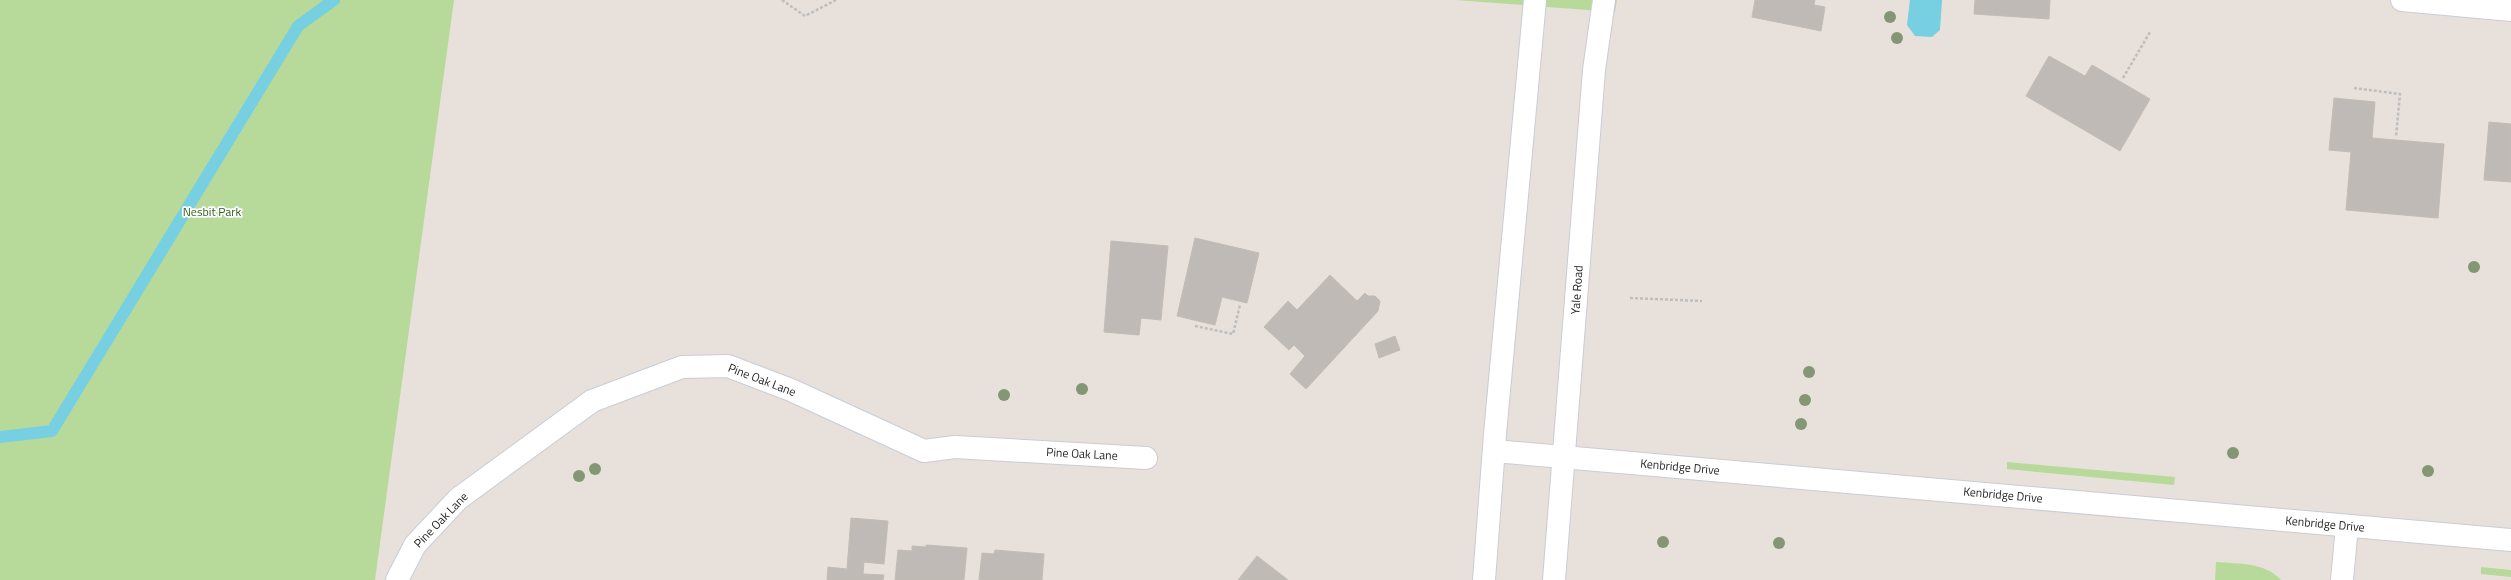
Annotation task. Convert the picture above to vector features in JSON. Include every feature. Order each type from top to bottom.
[{"type":"street","points":[[1484,580],[1494,451],[1535,0]]},
{"type":"street","name":"Yale Road","points":[[1554,580],[1594,70],[1604,0]]},
{"type":"street","points":[[2402,0],[2511,10]]},
{"type":"street","name":"Pine Oak Lane","points":[[397,580],[415,545],[458,499],[592,401],[682,367],[728,366],[791,390],[924,451],[955,447],[1146,458]]},
{"type":"street","name":"Kenbridge Drive","points":[[1494,451],[2511,540]]},
{"type":"street","points":[[2342,580],[2347,526]]},
{"type":"path","points":[[782,0],[805,16],[836,0]]},
{"type":"path","points":[[2123,78],[2150,32]]},
{"type":"path","points":[[2354,88],[2400,94],[2396,136]]},
{"type":"path","points":[[1630,298],[1702,301]]},
{"type":"path","points":[[1195,326],[1233,334],[1240,305]]},
{"type":"green space","name":"Nesbit Park","points":[[0,0],[454,0],[375,580],[0,580]]},
{"type":"green space","points":[[1455,0],[1617,0],[1615,12]]},
{"type":"green space","points":[[2007,462],[2175,477],[2174,485],[2007,469]]},
{"type":"green space","points":[[2216,562],[2259,567],[2275,574],[2281,580],[2215,580]]},
{"type":"green space","points":[[2481,567],[2511,570],[2511,577],[2481,574]]},
{"type":"water","points":[[1910,0],[1942,0],[1940,30],[1932,37],[1915,36],[1907,25]]},
{"type":"building","points":[[1755,0],[1815,0],[1814,5],[1825,7],[1821,31],[1752,17]]},
{"type":"building","points":[[1975,0],[2050,0],[2049,19],[1974,14]]},
{"type":"building","points":[[2049,56],[2085,76],[2092,65],[2150,99],[2120,151],[2026,96]]},
{"type":"building","points":[[2334,98],[2375,102],[2372,138],[2444,144],[2438,218],[2346,210],[2351,152],[2329,150]]},
{"type":"building","points":[[2489,122],[2511,124],[2511,182],[2484,180]]},
{"type":"building","points":[[1195,238],[1259,253],[1247,303],[1222,297],[1215,325],[1177,316]]},
{"type":"building","points":[[1111,241],[1168,246],[1161,320],[1141,318],[1139,335],[1104,332]]},
{"type":"building","points":[[1330,275],[1357,301],[1365,293],[1368,296],[1375,296],[1380,301],[1378,311],[1306,389],[1290,374],[1305,356],[1294,345],[1289,350],[1264,327],[1288,301],[1297,310]]},
{"type":"building","points":[[1395,336],[1400,350],[1379,358],[1375,344]]},
{"type":"building","points":[[851,518],[888,521],[884,564],[864,562],[863,574],[884,575],[883,580],[827,580],[828,567],[847,569]]},
{"type":"building","points":[[926,545],[967,548],[964,580],[895,580],[898,550],[912,551],[912,546],[926,547]]},
{"type":"building","points":[[995,550],[1044,554],[1042,580],[979,580],[982,553],[994,554]]},
{"type":"building","points":[[1257,556],[1288,580],[1238,580]]},
{"type":"waterway","points":[[0,437],[52,431],[298,26],[334,0]]}]
